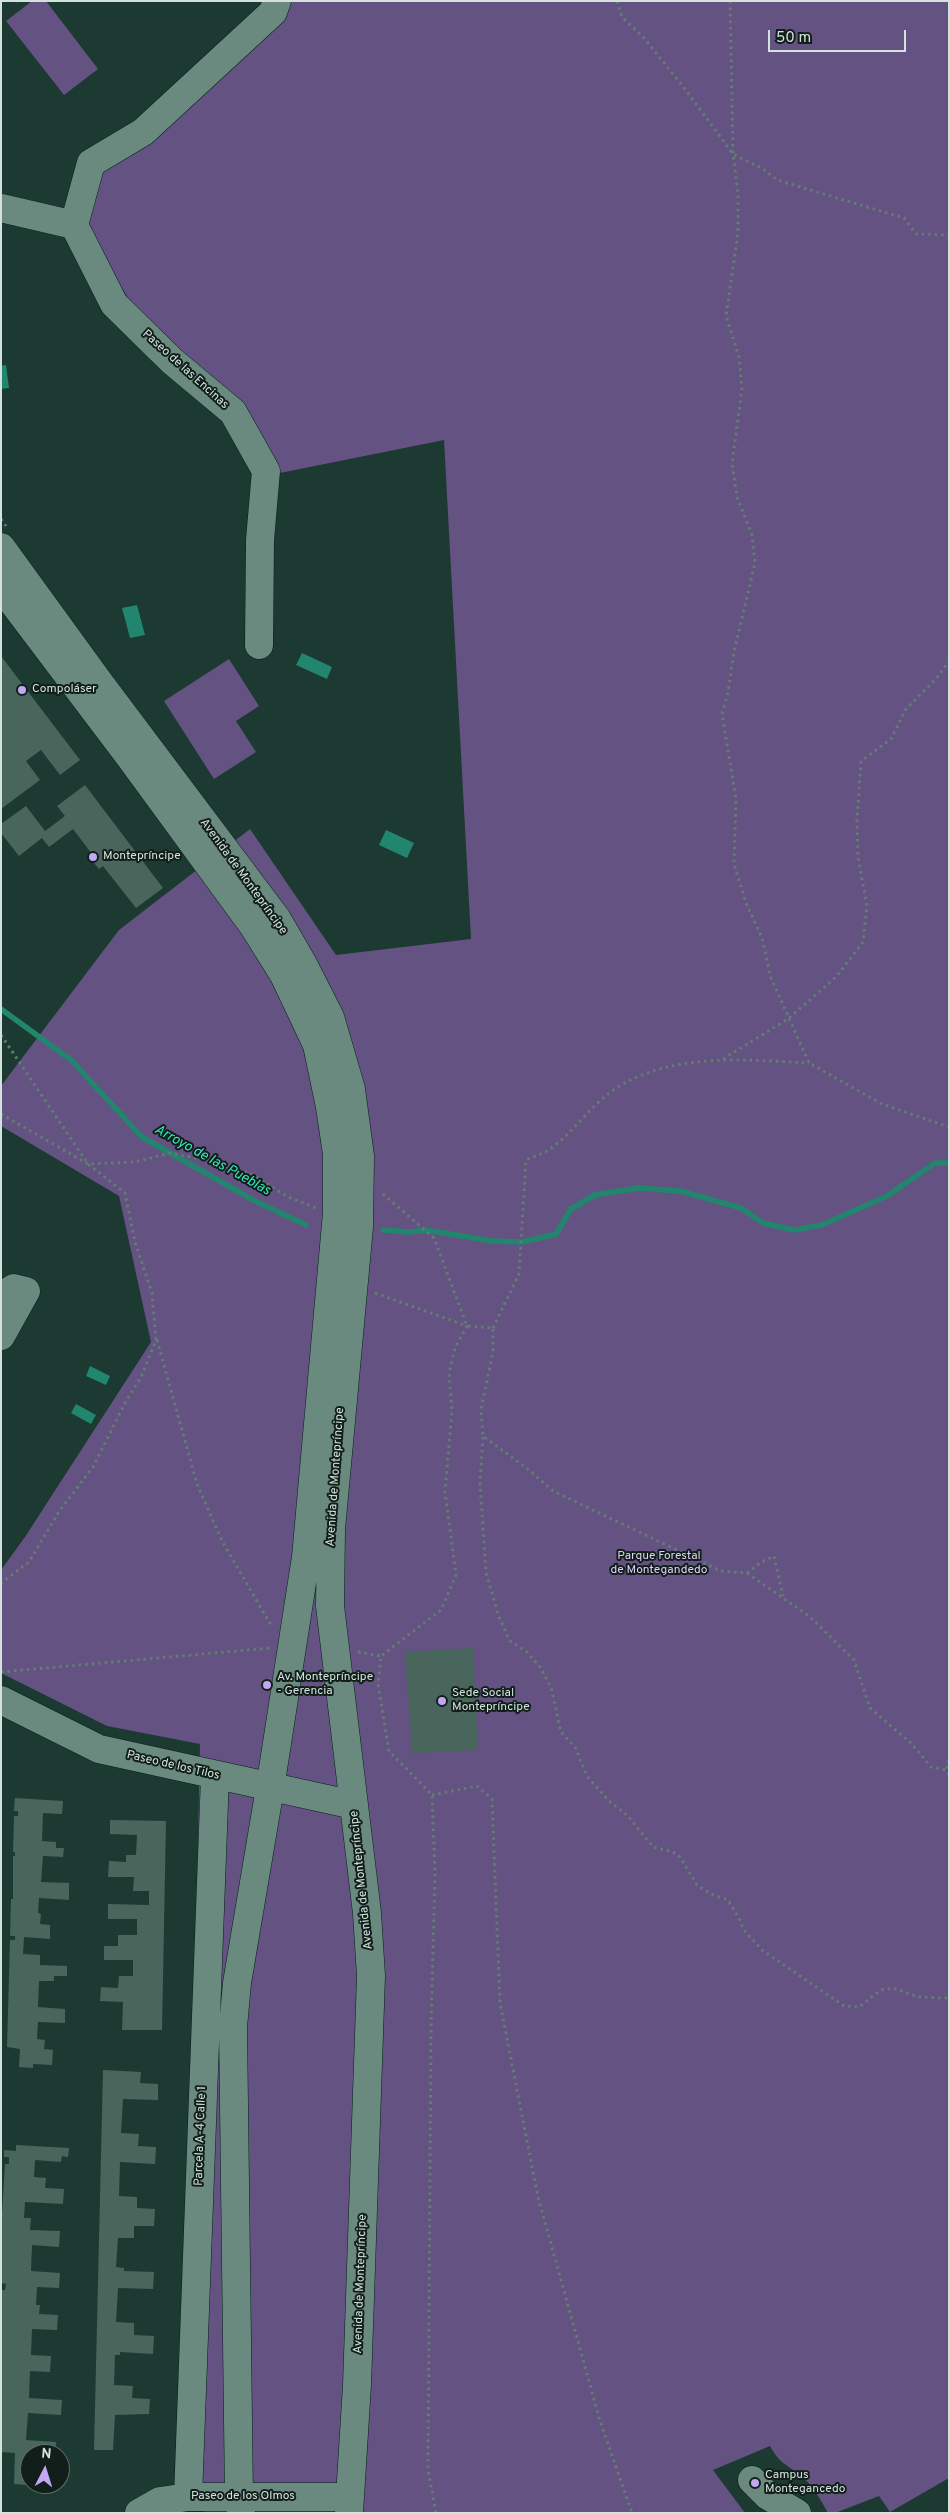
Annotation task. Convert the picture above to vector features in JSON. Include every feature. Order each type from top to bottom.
[{"type":"street","points":[[1,208],[74,225],[91,163],[143,132],[273,12],[277,1]]},
{"type":"street","name":"Paseo de las Encinas","points":[[74,225],[114,304],[172,361],[233,412],[266,471],[260,540],[259,645]]},
{"type":"street","name":"Avenida de Montepríncipe","points":[[1,546],[276,919],[303,964],[330,1017],[351,1089],[360,1156],[358,1227],[331,1529],[330,1606],[367,1913],[371,1976],[358,2385],[350,2505]]},
{"type":"street","points":[[1,586],[40,614],[52,617]]},
{"type":"street","name":"Avenida de Montepríncipe","points":[[1,586],[129,756],[254,927],[284,975],[317,1045],[330,1106],[337,1154],[337,1213],[306,1556],[288,1646],[270,1788],[237,1983],[233,2027],[240,2505]]},
{"type":"street","points":[[1,1296],[14,1288],[26,1291],[1,1336]]},
{"type":"street","name":"Paseo de los Tilos","points":[[1,1700],[99,1749],[354,1805]]},
{"type":"street","name":"Parcela A-4 Calle 1","points":[[188,2497],[215,1776]]},
{"type":"street","points":[[752,2480],[768,2496],[797,2513]]},
{"type":"street","name":"Paseo de los Olmos","points":[[139,2513],[160,2502],[188,2497],[240,2505],[350,2505]]},
{"type":"path","points":[[618,1],[622,17],[644,38],[734,154],[763,169],[777,180],[904,218],[916,234],[949,234]]},
{"type":"path","points":[[730,1],[738,233],[726,316],[739,357],[742,388],[732,464],[737,497],[752,535],[755,563],[722,714],[736,798],[734,864],[746,903],[762,938],[772,978],[788,1019],[809,1064]]},
{"type":"path","points":[[722,1059],[788,1019],[836,977],[863,942],[867,906],[858,858],[860,761],[892,739],[906,709],[936,679],[949,660]]},
{"type":"path","points":[[1,1036],[72,1136],[88,1164]]},
{"type":"path","points":[[949,1127],[882,1104],[809,1064],[722,1059],[658,1070],[619,1086],[596,1104],[549,1150],[526,1160],[519,1274],[493,1328],[494,1351],[481,1410],[483,1436],[480,1482],[486,1574],[499,1617],[510,1641],[527,1652],[540,1667],[551,1687],[561,1732],[575,1747],[587,1776],[609,1801],[627,1815],[653,1847],[673,1852],[680,1857],[697,1885],[713,1895],[728,1900],[743,1929],[762,1950],[844,2006],[859,2007],[881,1990],[893,1988],[919,1996],[949,1998]]},
{"type":"path","points":[[1,1114],[88,1164],[125,1192],[134,1242],[152,1293],[156,1340],[196,1484],[222,1541],[288,1646],[1,1672]]},
{"type":"path","points":[[88,1164],[134,1162],[170,1153],[212,1161],[253,1175],[288,1197],[324,1211]]},
{"type":"path","points":[[380,1190],[385,1198],[414,1219],[434,1238],[467,1326],[455,1348],[449,1374],[452,1410],[445,1492],[456,1575],[441,1610],[381,1656],[378,1684],[389,1751],[432,1795],[435,1873],[431,2028],[428,2470],[436,2513]]},
{"type":"path","points":[[370,1291],[467,1326],[493,1328]]},
{"type":"path","points":[[1,1583],[29,1562],[58,1513],[93,1467],[125,1403],[141,1377],[156,1340]]},
{"type":"path","points":[[483,1436],[529,1470],[553,1491],[721,1570],[747,1573],[783,1596],[809,1616],[854,1660],[870,1708],[912,1744],[932,1766],[947,1770]]},
{"type":"path","points":[[747,1573],[761,1562],[774,1556],[783,1596]]},
{"type":"path","points":[[335,1648],[381,1656]]},
{"type":"path","points":[[949,1760],[947,1770],[949,1775]]},
{"type":"path","points":[[432,1795],[477,1786],[492,1799],[500,2003],[538,2197],[600,2421],[632,2513]]},
{"type":"green space","points":[[32,1],[46,1],[98,69],[64,95],[6,21]]},
{"type":"green space","name":"Parque Forestal de Montegandedo","points":[[290,1],[949,1],[949,2478],[890,2512],[879,2496],[835,2513],[828,2513],[809,2483],[780,2460],[770,2446],[713,2470],[745,2513],[206,2513],[185,2490],[200,1744],[107,1726],[1,1673],[1,1570],[25,1537],[151,1342],[119,1196],[1,1126],[1,1086],[119,930],[250,829],[336,955],[471,939],[444,440],[280,473],[137,313],[81,220],[107,163],[280,22]]},
{"type":"green space","points":[[229,659],[259,706],[236,721],[256,752],[214,779],[164,701]]},
{"type":"shaded area","points":[[6,365],[9,388],[1,389],[1,366]]},
{"type":"shaded area","points":[[137,605],[145,635],[130,638],[122,608]]},
{"type":"shaded area","points":[[302,653],[332,667],[327,679],[296,665]]},
{"type":"shaded area","points":[[386,830],[414,843],[407,858],[379,845]]},
{"type":"shaded area","points":[[90,1366],[110,1376],[106,1385],[86,1376]]},
{"type":"shaded area","points":[[76,1404],[96,1415],[91,1424],[71,1413]]},
{"type":"building","points":[[1,656],[80,760],[60,775],[41,750],[26,761],[40,780],[1,809]]},
{"type":"building","points":[[85,785],[163,888],[136,908],[103,866],[99,869],[89,857],[92,854],[73,829],[49,847],[42,838],[19,856],[1,833],[1,824],[26,806],[45,831],[65,816],[57,806]]},
{"type":"building","name":"Sede Social Montepríncipe","points":[[473,1648],[478,1750],[412,1753],[405,1652]]},
{"type":"building","points":[[15,1798],[63,1801],[62,1814],[43,1813],[42,1841],[56,1842],[56,1848],[64,1848],[63,1857],[43,1856],[41,1882],[69,1883],[69,1900],[39,1898],[38,1913],[41,1914],[40,1924],[50,1925],[50,1939],[24,1937],[23,1954],[40,1955],[40,1965],[67,1966],[67,1976],[54,1976],[54,1981],[39,1981],[38,2007],[65,2009],[65,2023],[38,2022],[37,2039],[45,2040],[44,2049],[53,2050],[52,2065],[33,2064],[33,2068],[19,2067],[20,2049],[7,2047],[10,1940],[15,1940],[15,1936],[10,1936],[11,1899],[13,1899],[13,1856],[15,1856],[15,1852],[13,1852],[14,1816],[18,1816],[18,1811],[14,1811]]},
{"type":"building","points":[[110,1820],[166,1821],[162,2030],[122,2030],[123,2002],[100,2001],[101,1987],[118,1988],[119,1976],[133,1976],[133,1960],[104,1960],[104,1946],[118,1946],[118,1935],[137,1935],[137,1919],[108,1919],[108,1904],[149,1905],[149,1891],[133,1891],[134,1877],[108,1877],[109,1861],[126,1862],[126,1855],[136,1855],[137,1835],[110,1834]]},
{"type":"building","points":[[103,2070],[141,2072],[140,2083],[158,2084],[158,2100],[123,2099],[121,2133],[139,2134],[138,2146],[156,2147],[155,2164],[120,2162],[119,2196],[137,2197],[137,2208],[155,2209],[154,2226],[134,2226],[134,2238],[118,2238],[116,2267],[124,2268],[124,2271],[154,2272],[153,2289],[118,2288],[116,2322],[134,2323],[134,2335],[154,2336],[153,2354],[120,2352],[120,2355],[115,2355],[114,2385],[133,2386],[132,2398],[150,2399],[149,2414],[115,2415],[113,2450],[94,2450]]},
{"type":"building","points":[[16,2145],[69,2148],[68,2157],[62,2156],[61,2162],[35,2160],[34,2177],[46,2178],[45,2188],[64,2189],[63,2204],[25,2202],[24,2218],[31,2218],[30,2230],[60,2231],[59,2247],[32,2245],[31,2271],[60,2273],[59,2288],[37,2287],[36,2305],[40,2305],[39,2314],[58,2315],[57,2330],[32,2329],[31,2355],[51,2356],[50,2372],[30,2371],[29,2398],[62,2400],[61,2415],[28,2413],[26,2440],[56,2442],[56,2444],[20,2444],[20,2484],[14,2484],[15,2453],[1,2452],[1,2290],[5,2290],[6,2284],[1,2283],[1,2230],[5,2164],[9,2164],[9,2157],[4,2157],[4,2150],[16,2151]]},
{"type":"waterway","name":"Arroyo de las Pueblas","points":[[1,1009],[71,1060],[142,1137],[255,1201],[306,1225]]},
{"type":"waterway","name":"Arroyo de las Pueblas","points":[[383,1230],[410,1232],[426,1230],[492,1241],[522,1242],[556,1234],[571,1209],[595,1195],[638,1188],[680,1191],[741,1208],[763,1223],[794,1230],[822,1225],[887,1196],[935,1163],[949,1163]]},
{"type":"place","name":"Compoláser","points":[[22,690]]},
{"type":"place","name":"Montepríncipe","points":[[93,857]]},
{"type":"place","name":"Av. Montepríncipe - Gerencia","points":[[267,1685]]},
{"type":"place","name":"Sede Social Montepríncipe","points":[[442,1701]]},
{"type":"place","name":"Campus Montegancedo","points":[[755,2483]]}]
